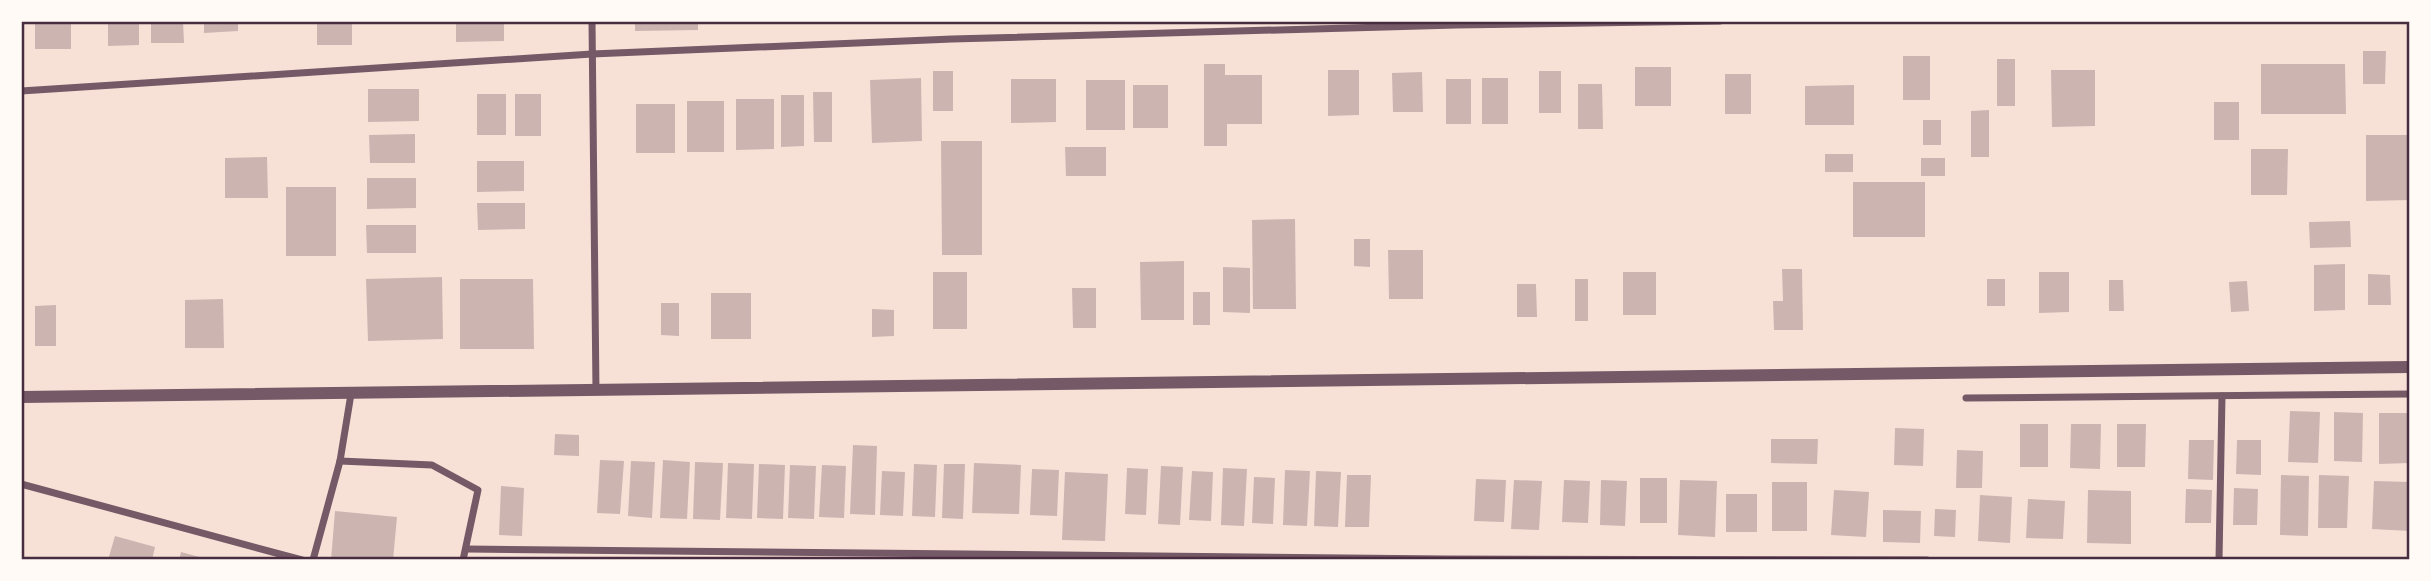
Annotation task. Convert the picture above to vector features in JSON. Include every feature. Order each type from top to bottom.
[{"type":"street","points":[[592,21],[596,391]]},
{"type":"street","points":[[21,91],[592,54],[952,39],[1456,23],[1720,21]]},
{"type":"street","points":[[21,397],[2410,367]]},
{"type":"street","points":[[313,560],[340,461],[351,394]]},
{"type":"street","points":[[1966,398],[2410,394]]},
{"type":"street","points":[[2219,560],[2222,396]]},
{"type":"street","points":[[340,461],[432,465],[478,490],[463,560]]},
{"type":"street","points":[[21,484],[302,560]]},
{"type":"street","points":[[467,549],[1447,560],[1927,560]]},
{"type":"building","points":[[35,21],[71,21],[71,49],[35,49]]},
{"type":"building","points":[[108,21],[139,21],[139,45],[108,46]]},
{"type":"building","points":[[151,21],[183,21],[184,43],[151,43]]},
{"type":"building","points":[[204,21],[238,21],[238,31],[204,33]]},
{"type":"building","points":[[317,21],[352,21],[352,45],[317,45]]},
{"type":"building","points":[[456,21],[504,21],[504,41],[456,42]]},
{"type":"building","points":[[635,21],[698,21],[698,30],[635,31]]},
{"type":"building","points":[[2363,51],[2386,51],[2385,84],[2363,84]]},
{"type":"building","points":[[1903,56],[1930,56],[1930,100],[1903,100]]},
{"type":"building","points":[[1997,59],[2015,59],[2015,106],[1997,106]]},
{"type":"building","points":[[1204,64],[1225,64],[1225,75],[1262,75],[1262,124],[1227,124],[1227,146],[1204,146]]},
{"type":"building","points":[[2261,64],[2345,64],[2346,114],[2261,114]]},
{"type":"building","points":[[1635,67],[1671,67],[1671,106],[1635,106]]},
{"type":"building","points":[[1328,70],[1359,70],[1359,115],[1328,116]]},
{"type":"building","points":[[2051,70],[2095,70],[2095,126],[2052,127]]},
{"type":"building","points":[[933,71],[953,71],[953,111],[933,111]]},
{"type":"building","points":[[1539,71],[1561,71],[1561,113],[1539,113]]},
{"type":"building","points":[[1422,72],[1423,112],[1393,112],[1392,73]]},
{"type":"building","points":[[1725,74],[1751,74],[1751,114],[1725,114]]},
{"type":"building","points":[[921,78],[922,141],[872,143],[870,80]]},
{"type":"building","points":[[1482,78],[1508,78],[1508,124],[1482,124]]},
{"type":"building","points":[[1011,79],[1056,79],[1056,122],[1011,123]]},
{"type":"building","points":[[1446,79],[1471,79],[1471,124],[1446,124]]},
{"type":"building","points":[[1086,80],[1125,80],[1125,130],[1086,130]]},
{"type":"building","points":[[1578,84],[1602,84],[1603,129],[1578,129]]},
{"type":"building","points":[[1133,85],[1168,85],[1168,128],[1133,128]]},
{"type":"building","points":[[1854,85],[1854,125],[1805,125],[1805,86]]},
{"type":"building","points":[[368,89],[419,89],[419,121],[368,122]]},
{"type":"building","points":[[813,92],[832,92],[832,142],[814,142]]},
{"type":"building","points":[[477,94],[506,94],[506,135],[477,135]]},
{"type":"building","points":[[515,94],[541,94],[541,136],[515,136]]},
{"type":"building","points":[[781,95],[804,95],[804,146],[781,147]]},
{"type":"building","points":[[736,99],[774,99],[774,149],[736,150]]},
{"type":"building","points":[[687,101],[724,101],[724,152],[687,152]]},
{"type":"building","points":[[2214,102],[2239,102],[2239,140],[2214,140]]},
{"type":"building","points":[[636,104],[675,104],[675,153],[636,153]]},
{"type":"building","points":[[1989,110],[1989,157],[1971,157],[1971,111]]},
{"type":"building","points":[[1923,120],[1941,120],[1941,145],[1923,145]]},
{"type":"building","points":[[415,134],[415,163],[370,163],[369,135]]},
{"type":"building","points":[[2366,135],[2410,135],[2410,200],[2366,201]]},
{"type":"building","points":[[941,141],[982,141],[982,255],[942,255]]},
{"type":"building","points":[[1065,147],[1106,147],[1106,176],[1066,176]]},
{"type":"building","points":[[2251,149],[2288,149],[2287,195],[2251,195]]},
{"type":"building","points":[[1825,154],[1853,154],[1853,172],[1825,172]]},
{"type":"building","points":[[267,157],[268,198],[225,198],[225,158]]},
{"type":"building","points":[[1921,158],[1945,158],[1945,176],[1921,176]]},
{"type":"building","points":[[477,161],[524,161],[524,191],[477,192]]},
{"type":"building","points":[[367,178],[416,178],[416,208],[367,209]]},
{"type":"building","points":[[1853,182],[1925,182],[1925,237],[1853,237]]},
{"type":"building","points":[[286,187],[336,187],[336,256],[286,256]]},
{"type":"building","points":[[477,203],[525,203],[525,229],[478,230]]},
{"type":"building","points":[[1295,219],[1296,309],[1253,309],[1252,220]]},
{"type":"building","points":[[2350,221],[2351,247],[2310,248],[2309,222]]},
{"type":"building","points":[[366,225],[416,225],[416,253],[367,253]]},
{"type":"building","points":[[1354,239],[1370,239],[1370,267],[1354,266]]},
{"type":"building","points":[[1388,250],[1423,250],[1423,299],[1389,299]]},
{"type":"building","points":[[1184,261],[1184,320],[1141,320],[1140,262]]},
{"type":"building","points":[[2345,264],[2345,310],[2314,311],[2314,265]]},
{"type":"building","points":[[1223,267],[1250,268],[1250,313],[1223,312]]},
{"type":"building","points":[[1782,269],[1802,269],[1803,330],[1774,330],[1773,301],[1783,301]]},
{"type":"building","points":[[933,272],[967,272],[967,329],[933,329]]},
{"type":"building","points":[[1623,272],[1656,272],[1656,315],[1623,315]]},
{"type":"building","points":[[2039,272],[2069,272],[2069,312],[2039,313]]},
{"type":"building","points":[[2368,274],[2390,275],[2391,305],[2368,305]]},
{"type":"building","points":[[442,277],[443,339],[368,341],[366,279]]},
{"type":"building","points":[[460,279],[533,279],[534,349],[460,349]]},
{"type":"building","points":[[1575,279],[1588,279],[1588,321],[1575,321]]},
{"type":"building","points":[[1987,279],[2005,279],[2005,306],[1987,306]]},
{"type":"building","points":[[2109,280],[2123,280],[2124,311],[2109,311]]},
{"type":"building","points":[[2247,281],[2249,311],[2231,312],[2229,282]]},
{"type":"building","points":[[1517,284],[1536,284],[1537,317],[1517,317]]},
{"type":"building","points":[[1072,288],[1096,288],[1096,328],[1073,328]]},
{"type":"building","points":[[1193,292],[1210,292],[1210,325],[1193,325]]},
{"type":"building","points":[[711,293],[751,293],[751,339],[711,339]]},
{"type":"building","points":[[223,299],[224,348],[185,348],[185,300]]},
{"type":"building","points":[[661,303],[679,303],[679,336],[661,335]]},
{"type":"building","points":[[56,305],[56,346],[35,346],[35,306]]},
{"type":"building","points":[[872,309],[894,310],[894,336],[872,337]]},
{"type":"building","points":[[2290,411],[2320,412],[2318,463],[2288,462]]},
{"type":"building","points":[[2334,412],[2363,413],[2362,462],[2334,461]]},
{"type":"building","points":[[2379,413],[2409,413],[2409,463],[2379,464]]},
{"type":"building","points":[[2020,424],[2048,424],[2048,467],[2020,467]]},
{"type":"building","points":[[2071,424],[2101,424],[2100,469],[2070,468]]},
{"type":"building","points":[[2117,424],[2146,424],[2145,467],[2117,467]]},
{"type":"building","points":[[1895,428],[1924,429],[1923,466],[1894,465]]},
{"type":"building","points":[[555,434],[579,435],[579,456],[554,455]]},
{"type":"building","points":[[1771,439],[1818,439],[1817,464],[1771,463]]},
{"type":"building","points":[[2189,440],[2214,440],[2213,480],[2188,479]]},
{"type":"building","points":[[2237,440],[2261,440],[2261,475],[2236,474]]},
{"type":"building","points":[[853,445],[877,446],[875,515],[850,514]]},
{"type":"building","points":[[1957,450],[1983,451],[1982,488],[1956,488]]},
{"type":"building","points":[[600,460],[624,461],[620,514],[597,513]]},
{"type":"building","points":[[663,460],[690,462],[687,519],[660,518]]},
{"type":"building","points":[[631,461],[655,462],[652,518],[628,516]]},
{"type":"building","points":[[695,462],[723,463],[720,520],[693,519]]},
{"type":"building","points":[[728,463],[754,464],[752,519],[726,518]]},
{"type":"building","points":[[974,463],[1021,465],[1019,514],[972,513]]},
{"type":"building","points":[[759,464],[785,465],[783,519],[757,518]]},
{"type":"building","points":[[914,464],[937,465],[935,517],[912,516]]},
{"type":"building","points":[[944,464],[965,464],[963,519],[942,518]]},
{"type":"building","points":[[790,465],[816,466],[814,519],[788,518]]},
{"type":"building","points":[[822,465],[846,466],[844,518],[819,517]]},
{"type":"building","points":[[1161,466],[1183,467],[1180,525],[1158,524]]},
{"type":"building","points":[[1127,468],[1148,469],[1146,515],[1125,514]]},
{"type":"building","points":[[1223,468],[1247,469],[1244,526],[1221,525]]},
{"type":"building","points":[[1032,469],[1059,470],[1057,516],[1030,515]]},
{"type":"building","points":[[1285,470],[1310,471],[1307,526],[1283,525]]},
{"type":"building","points":[[882,471],[905,472],[903,516],[880,515]]},
{"type":"building","points":[[1192,471],[1213,472],[1211,521],[1189,520]]},
{"type":"building","points":[[1316,471],[1341,472],[1338,527],[1314,526]]},
{"type":"building","points":[[1065,472],[1108,474],[1105,541],[1062,540]]},
{"type":"building","points":[[1347,475],[1371,475],[1369,527],[1345,527]]},
{"type":"building","points":[[2281,475],[2309,476],[2308,536],[2280,535]]},
{"type":"building","points":[[2319,475],[2349,476],[2347,528],[2318,528]]},
{"type":"building","points":[[1254,477],[1275,478],[1273,524],[1252,523]]},
{"type":"building","points":[[1640,478],[1667,478],[1667,523],[1640,523]]},
{"type":"building","points":[[1476,479],[1506,480],[1504,522],[1474,521]]},
{"type":"building","points":[[1514,480],[1542,481],[1539,530],[1511,529]]},
{"type":"building","points":[[1564,480],[1590,481],[1588,523],[1562,522]]},
{"type":"building","points":[[1601,480],[1627,481],[1625,526],[1600,525]]},
{"type":"building","points":[[1680,480],[1717,481],[1715,537],[1678,535]]},
{"type":"building","points":[[2374,481],[2410,482],[2410,531],[2372,529]]},
{"type":"building","points":[[1772,482],[1807,482],[1807,531],[1772,531]]},
{"type":"building","points":[[501,486],[524,488],[522,536],[499,535]]},
{"type":"building","points":[[2234,488],[2258,489],[2257,525],[2233,525]]},
{"type":"building","points":[[2186,489],[2212,490],[2211,523],[2185,523]]},
{"type":"building","points":[[1834,490],[1869,492],[1866,537],[1831,535]]},
{"type":"building","points":[[2088,490],[2131,491],[2131,544],[2087,543]]},
{"type":"building","points":[[1726,494],[1757,494],[1757,532],[1726,532]]},
{"type":"building","points":[[1980,495],[2012,497],[2010,543],[1978,541]]},
{"type":"building","points":[[2028,499],[2065,501],[2063,539],[2026,538]]},
{"type":"building","points":[[1935,509],[1956,510],[1955,537],[1934,536]]},
{"type":"building","points":[[1883,510],[1921,511],[1920,543],[1883,542]]},
{"type":"building","points":[[335,511],[397,517],[393,560],[331,560]]},
{"type":"building","points":[[115,536],[155,547],[152,560],[108,560]]},
{"type":"building","points":[[181,552],[207,559],[207,560],[179,560]]}]
